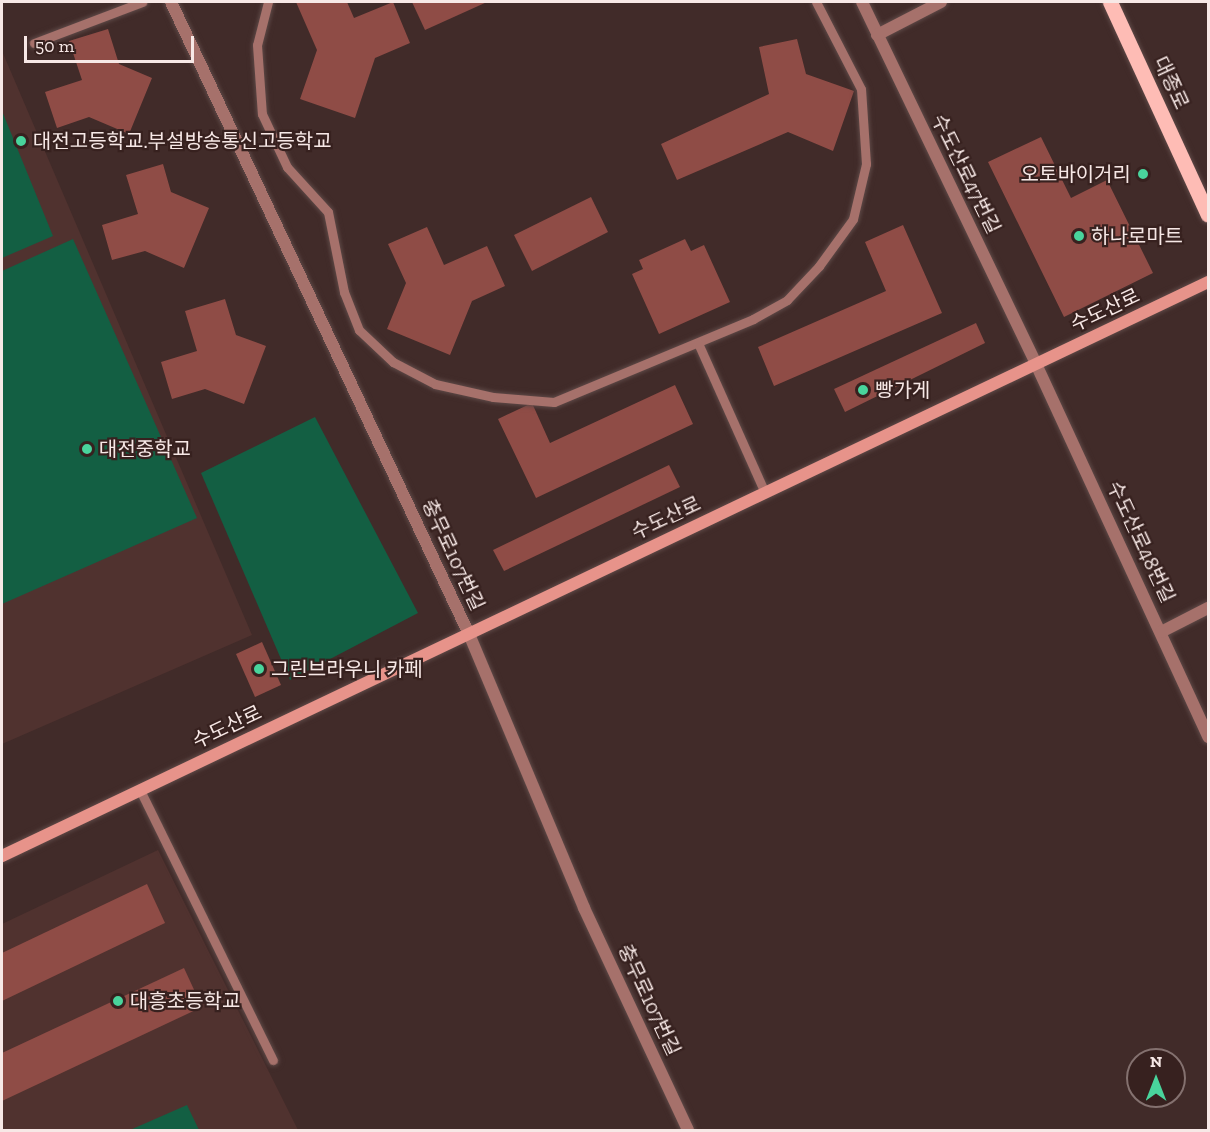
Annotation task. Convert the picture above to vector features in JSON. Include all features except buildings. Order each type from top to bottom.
[{"type":"main road","name":"대종로","points":[[1110,2],[1209,215]]},
{"type":"main road","name":"수도산로","points":[[2,856],[1209,282]]},
{"type":"street","name":"충무로107번길","points":[[171,2],[469,634],[584,908],[688,1131]]},
{"type":"street","name":"수도산로47번길","points":[[862,2],[1036,364]]},
{"type":"street","points":[[877,34],[941,2]]},
{"type":"street","name":"수도산로48번길","points":[[1036,364],[1209,737]]},
{"type":"street","points":[[1161,632],[1209,608]]},
{"type":"lane","points":[[34,43],[142,2]]},
{"type":"lane","points":[[268,2],[257,45],[262,114],[287,167],[328,212],[344,292],[359,330],[393,362],[435,384],[493,397],[554,402],[753,319],[787,300],[819,266],[853,219],[866,164],[861,88],[816,2]]},
{"type":"lane","points":[[698,343],[765,493]]},
{"type":"lane","points":[[140,790],[273,1060]]},
{"type":"shaded area","name":"대전중학교","points":[[2,51],[252,635],[2,744]]},
{"type":"shaded area","name":"대흥초등학교","points":[[158,850],[298,1130],[2,1130],[2,924]]},
{"type":"green space","points":[[2,111],[53,236],[2,258]]},
{"type":"green space","points":[[73,239],[197,518],[2,604],[2,271]]},
{"type":"green space","points":[[315,417],[418,613],[290,680],[201,473]]},
{"type":"green space","points":[[187,1105],[199,1130],[130,1130]]},
{"type":"place","name":"대전고등학교.부설방송통신고등학교","points":[[21,141]]},
{"type":"place","name":"오토바이거리","points":[[1143,174]]},
{"type":"place","name":"하나로마트","points":[[1079,236]]},
{"type":"place","name":"빵가게","points":[[863,390]]},
{"type":"place","name":"대전중학교","points":[[87,449]]},
{"type":"place","name":"그린브라우니 카페","points":[[259,669]]},
{"type":"place","name":"대흥초등학교","points":[[118,1001]]}]
